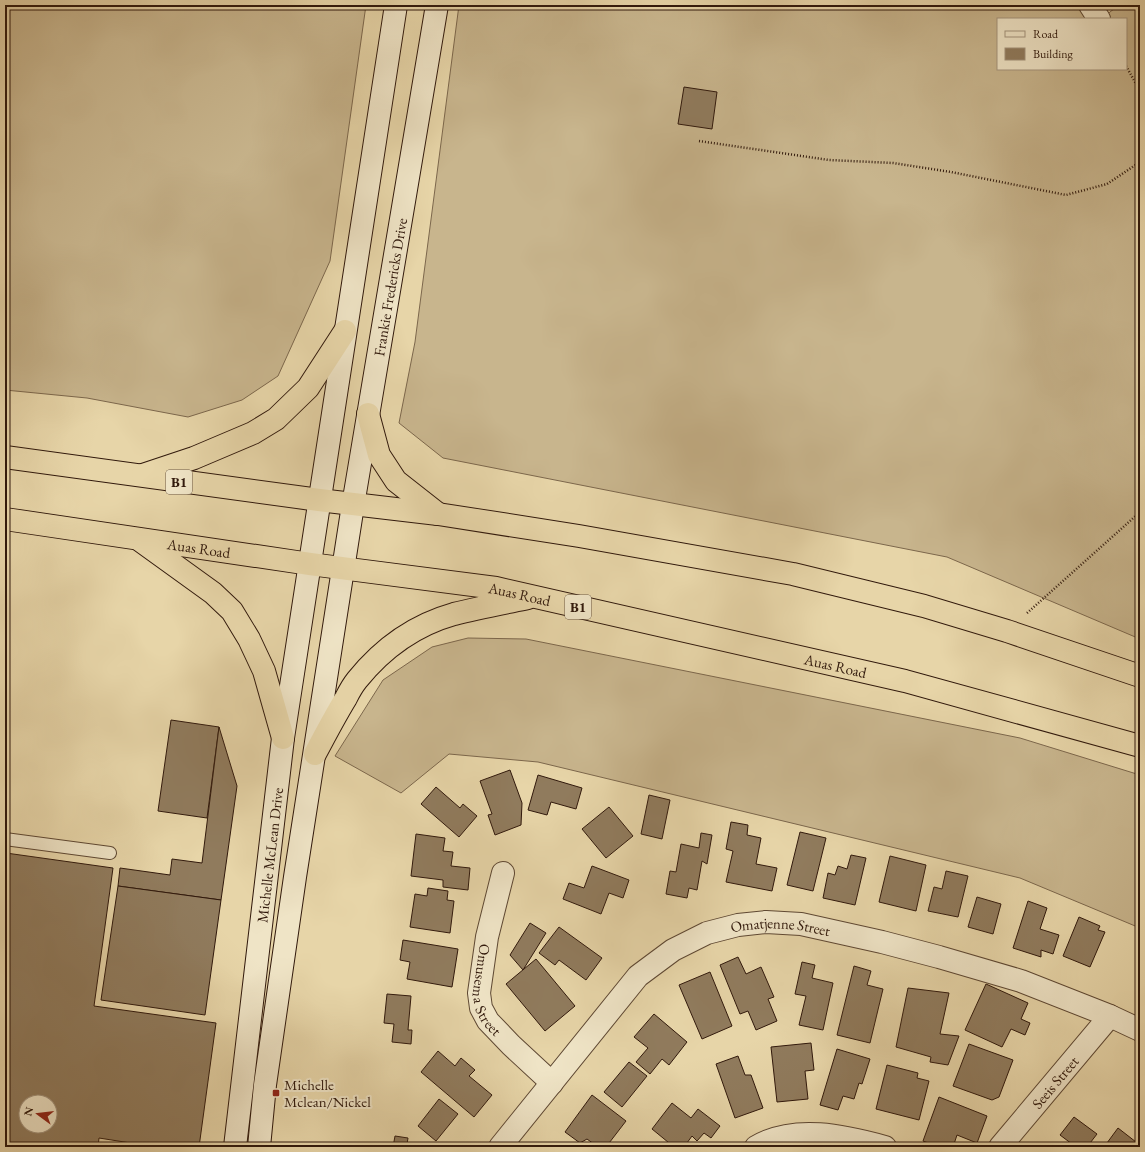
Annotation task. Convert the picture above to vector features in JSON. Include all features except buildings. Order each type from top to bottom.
[{"type":"highway","points":[[138,476],[194,458],[253,433],[276,419],[308,388],[345,331]]},
{"type":"highway","points":[[368,414],[379,456],[396,481],[438,514]]},
{"type":"highway","name":"B1","points":[[5,457],[353,505],[438,514],[579,536],[793,574],[924,606],[1007,631],[1140,676]]},
{"type":"highway","name":"Auas Road","points":[[5,519],[310,564],[496,588],[904,681],[1140,746]]},
{"type":"highway","points":[[138,539],[213,593],[232,611],[249,639],[264,671],[283,738]]},
{"type":"highway","points":[[315,754],[332,721],[356,681],[376,658],[393,645],[412,632],[453,615],[533,597]]},
{"type":"street","points":[[310,564],[396,5]]},
{"type":"street","name":"Frankie Fredericks Drive","points":[[344,568],[368,414],[437,5]]},
{"type":"street","points":[[1090,5],[1098,18]]},
{"type":"street","name":"Michelle McLean Drive","points":[[235,1147],[283,738],[310,564]]},
{"type":"street","name":"Michelle McLean Drive","points":[[259,1147],[265,1085],[344,568]]},
{"type":"street","name":"Omusema Street","points":[[503,873],[487,937],[479,993],[481,1008],[488,1022],[510,1045],[552,1083]]},
{"type":"street","name":"Omatjenne Street","points":[[500,1147],[638,976],[673,950],[707,933],[738,925],[766,922],[801,924],[882,942],[1021,981],[1110,1016],[1140,1030]]},
{"type":"street","name":"Seeis Street","points":[[1000,1147],[1110,1016]]},
{"type":"street","points":[[756,1147],[762,1143],[786,1136],[802,1134],[855,1139],[885,1147]]},
{"type":"lane","points":[[5,839],[110,853]]},
{"type":"path","points":[[1127,68],[1140,91]]},
{"type":"path","points":[[699,141],[829,160],[893,163],[951,172],[1066,195],[1107,184],[1140,162]]},
{"type":"path","points":[[1007,631],[1140,512]]},
{"type":"shaded area","points":[[5,5],[366,5],[330,261],[278,376],[242,400],[188,417],[87,398],[5,390]]},
{"type":"shaded area","points":[[459,5],[1090,5],[1098,18],[997,18],[997,70],[1127,70],[1127,18],[1102,18],[1119,5],[1140,5],[1140,639],[947,557],[443,458],[399,423],[415,342]]},
{"type":"shaded area","points":[[468,638],[526,639],[1020,738],[1140,775],[1140,928],[1020,878],[538,762],[449,754],[401,793],[335,756],[383,680],[432,647]]},
{"type":"place","name":"Michelle Mclean/Nickel","points":[[276,1093]]}]
